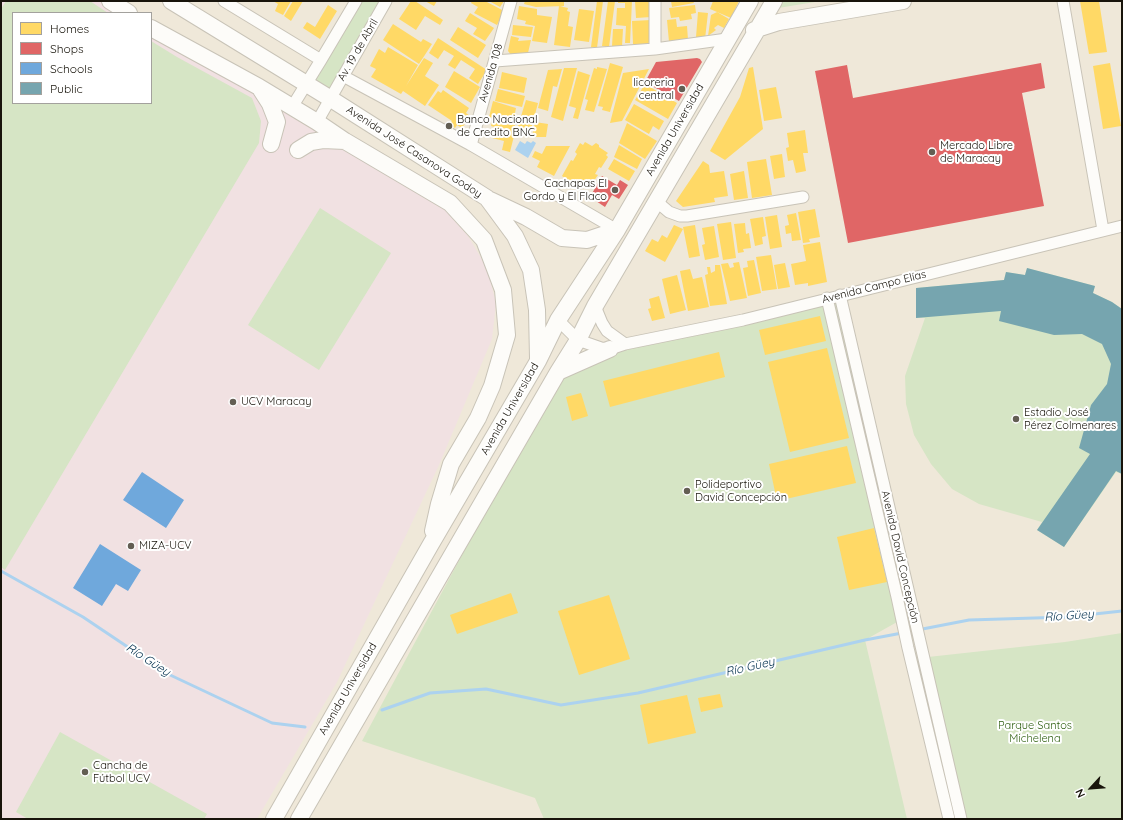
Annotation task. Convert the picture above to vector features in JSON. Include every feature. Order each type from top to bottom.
[{"type":"street","points":[[110,1],[127,12]]},
{"type":"street","name":"Avenida José Casanova Godoy","points":[[171,1],[331,99],[487,198],[515,236],[531,270],[537,310],[537,408]]},
{"type":"street","points":[[152,29],[259,87],[292,107],[356,1]]},
{"type":"street","name":"Av. 19 de Abril","points":[[317,122],[386,1]]},
{"type":"street","name":"Avenida 108","points":[[471,145],[511,1]]},
{"type":"street","points":[[654,1],[655,49]]},
{"type":"street","name":"Avenida Universidad","points":[[274,819],[430,544],[538,361],[558,320],[617,230],[750,1]]},
{"type":"street","name":"Avenida Universidad","points":[[299,819],[537,408],[578,340],[595,306],[774,1]]},
{"type":"street","points":[[495,61],[655,49],[727,39],[779,22],[903,1]]},
{"type":"street","points":[[1062,1],[1104,230]]},
{"type":"street","points":[[226,2],[321,60]]},
{"type":"street","points":[[343,76],[471,145],[617,230]]},
{"type":"street","points":[[259,87],[270,104],[277,122],[271,144]]},
{"type":"street","name":"Avenida José Casanova Godoy","points":[[292,107],[345,141],[450,203],[484,240],[503,290],[507,335],[494,379],[478,418],[451,464],[439,504],[430,544]]},
{"type":"street","points":[[298,150],[311,142],[323,140],[345,141]]},
{"type":"street","points":[[656,201],[669,212],[680,216],[687,216],[803,196]]},
{"type":"street","points":[[487,198],[526,217],[562,238],[587,240],[617,230]]},
{"type":"street","name":"Avenida Campo Elías","points":[[618,347],[743,320],[1122,226]]},
{"type":"street","name":"Avenida David Concepción","points":[[840,295],[961,819]]},
{"type":"street","name":"Avenida David Concepción","points":[[827,298],[949,819]]},
{"type":"street","points":[[595,306],[602,324],[618,347]]},
{"type":"street","points":[[558,320],[578,340],[601,348],[618,347]]},
{"type":"street","points":[[558,372],[618,347]]},
{"type":"shaded area","name":"UCV Maracay","points":[[1,1],[104,1],[121,12],[12,12],[12,104],[152,104],[152,32],[445,210],[468,236],[487,268],[496,303],[492,339],[439,465],[337,682],[257,819],[1,819]]},
{"type":"green space","points":[[6,1],[90,1],[106,12],[12,12],[12,104],[152,104],[152,42],[252,98],[261,121],[259,143],[5,570],[1,567],[1,9]]},
{"type":"green space","points":[[360,1],[383,1],[329,93],[311,83]]},
{"type":"green space","points":[[782,1],[821,1],[778,8]]},
{"type":"green space","points":[[320,208],[391,253],[319,370],[248,325]]},
{"type":"green space","name":"Estadio José Pérez Colmenares","points":[[1027,268],[1095,286],[1093,293],[1112,302],[1122,309],[1122,474],[1116,472],[1064,547],[1037,530],[1042,522],[979,504],[952,489],[931,464],[914,435],[906,404],[905,376],[925,318],[916,318],[916,288],[1004,280],[1006,272],[1025,275]]},
{"type":"green space","name":"Polideportivo David Concepción","points":[[836,299],[906,617],[865,640],[907,819],[544,819],[535,798],[362,741],[564,365]]},
{"type":"green space","name":"Parque Santos Michelena","points":[[1122,633],[1122,819],[967,819],[928,657],[1065,642]]},
{"type":"green space","name":"Cancha de Fútbol UCV","points":[[60,732],[207,814],[204,819],[28,819],[16,812]]},
{"type":"water","points":[[520,141],[525,144],[527,141],[531,143],[533,141],[536,143],[528,158],[515,150]]},
{"type":"building: Homes","points":[[273,1],[291,1],[283,15],[275,11],[278,4]]},
{"type":"building: Homes","points":[[293,1],[303,1],[291,21],[284,16]]},
{"type":"building: Homes","points":[[411,1],[415,1],[443,20],[440,25],[425,16],[416,30],[399,19]]},
{"type":"building: Homes","points":[[425,1],[437,1],[434,6]]},
{"type":"building: Homes","points":[[472,1],[485,1],[504,11],[497,25],[474,13],[478,7],[471,3]]},
{"type":"building: Homes","points":[[489,1],[504,1],[500,7]]},
{"type":"building: Homes","points":[[525,1],[564,1],[564,6],[536,7],[524,4]]},
{"type":"building: Homes","points":[[597,1],[603,1],[597,48],[591,47]]},
{"type":"building: Homes","points":[[608,1],[615,1],[609,47],[602,46]]},
{"type":"building: Homes","points":[[618,1],[632,1],[630,43],[625,43],[626,26],[616,25],[617,8],[625,8],[625,3],[618,3]]},
{"type":"building: Homes","points":[[635,1],[650,1],[651,17],[636,18]]},
{"type":"building: Homes","points":[[671,1],[693,1],[694,3],[672,7]]},
{"type":"building: Homes","points":[[713,1],[739,1],[731,18],[710,9]]},
{"type":"building: Homes","points":[[1080,1],[1099,1],[1107,52],[1089,54]]},
{"type":"building: Homes","points":[[328,5],[337,11],[320,39],[303,28],[307,22],[315,27]]},
{"type":"building: Homes","points":[[695,5],[696,13],[691,14],[692,19],[680,21],[679,17],[671,18],[669,8]]},
{"type":"building: Homes","points":[[519,6],[537,9],[537,15],[552,17],[547,43],[532,41],[535,26],[525,24],[526,21],[517,19]]},
{"type":"building: Homes","points":[[559,6],[568,8],[567,11],[570,12],[568,26],[573,27],[570,47],[554,45]]},
{"type":"building: Homes","points":[[579,9],[594,11],[589,42],[574,40]]},
{"type":"building: Homes","points":[[698,12],[708,13],[705,39],[696,37]]},
{"type":"building: Homes","points":[[717,12],[729,19],[724,28],[718,25],[714,28],[716,30],[708,36],[711,15]]},
{"type":"building: Homes","points":[[470,13],[494,28],[485,41],[473,34],[477,28],[465,21]]},
{"type":"building: Homes","points":[[676,19],[677,27],[687,26],[688,40],[669,42],[667,20]]},
{"type":"building: Homes","points":[[651,20],[652,40],[647,44],[633,44],[632,21]]},
{"type":"building: Homes","points":[[393,24],[421,42],[423,39],[432,44],[419,64],[383,40]]},
{"type":"building: Homes","points":[[513,25],[533,27],[531,37],[512,35]]},
{"type":"building: Homes","points":[[458,27],[486,45],[478,58],[450,40]]},
{"type":"building: Homes","points":[[613,29],[623,29],[622,47],[612,46]]},
{"type":"building: Homes","points":[[511,36],[519,38],[518,41],[531,40],[528,53],[512,56],[508,51]]},
{"type":"building: Homes","points":[[438,38],[487,70],[478,84],[469,78],[475,69],[461,60],[455,69],[448,65],[454,56],[444,50],[438,59],[429,53]]},
{"type":"building: Homes","points":[[388,47],[418,65],[406,86],[424,58],[433,63],[425,76],[439,85],[425,106],[403,91],[401,94],[371,77],[376,69],[370,66],[379,49],[385,53]]},
{"type":"building: Homes","points":[[610,63],[623,67],[610,112],[602,110],[603,107],[598,106]]},
{"type":"building: Homes","points":[[1110,63],[1121,126],[1103,129],[1093,66]]},
{"type":"building: Homes","points":[[597,67],[607,69],[594,112],[585,110],[588,100],[585,99],[594,68],[597,69]]},
{"type":"building: Homes","points":[[753,67],[763,129],[725,160],[710,151],[740,97],[749,68]]},
{"type":"building: Homes","points":[[564,68],[577,68],[563,121],[551,117]]},
{"type":"building: Homes","points":[[562,69],[557,87],[553,86],[548,111],[538,108],[548,70]]},
{"type":"building: Homes","points":[[649,69],[622,121],[610,123],[623,73]]},
{"type":"building: Homes","points":[[454,71],[480,87],[471,103],[445,87]]},
{"type":"building: Homes","points":[[578,71],[590,75],[578,119],[573,118],[576,108],[569,106]]},
{"type":"building: Homes","points":[[502,72],[527,78],[524,93],[499,88]]},
{"type":"building: Homes","points":[[645,84],[677,103],[668,119],[635,100]]},
{"type":"building: Homes","points":[[776,87],[782,118],[764,121],[759,90]]},
{"type":"building: Homes","points":[[498,89],[525,96],[522,107],[495,101]]},
{"type":"building: Homes","points":[[443,90],[469,108],[466,113],[470,116],[462,128],[457,125],[455,128],[449,124],[452,121],[428,105],[438,91],[441,93]]},
{"type":"building: Homes","points":[[526,100],[538,103],[529,137],[524,137],[526,129],[518,126]]},
{"type":"building: Homes","points":[[493,101],[516,108],[514,118],[517,119],[514,128],[516,128],[510,152],[502,150],[504,141],[492,138],[495,127],[491,126],[493,118],[489,117]]},
{"type":"building: Homes","points":[[634,104],[664,121],[659,130],[653,126],[649,134],[625,120]]},
{"type":"building: Homes","points":[[535,122],[548,124],[546,137],[532,137]]},
{"type":"building: Homes","points":[[627,123],[657,141],[645,159],[619,143]]},
{"type":"building: Homes","points":[[805,130],[808,153],[803,153],[806,171],[796,173],[793,160],[788,161],[786,148],[789,147],[787,133]]},
{"type":"building: Homes","points":[[585,142],[592,146],[596,143],[608,153],[606,155],[608,157],[595,174],[598,175],[587,188],[576,183],[575,185],[562,176],[571,160],[573,161],[577,154],[575,152],[580,143],[583,145]]},
{"type":"building: Homes","points":[[619,145],[642,159],[637,169],[614,157]]},
{"type":"building: Homes","points":[[546,146],[570,146],[554,176],[537,167],[540,161],[532,157],[535,151],[542,154]]},
{"type":"building: Homes","points":[[782,154],[785,177],[774,179],[770,156]]},
{"type":"building: Homes","points":[[614,159],[635,171],[629,181],[608,169]]},
{"type":"building: Homes","points":[[766,159],[772,195],[752,198],[747,162]]},
{"type":"building: Homes","points":[[703,161],[709,165],[710,173],[724,171],[728,196],[714,198],[715,202],[683,207],[676,201]]},
{"type":"building: Homes","points":[[744,171],[748,198],[734,200],[730,174]]},
{"type":"building: Homes","points":[[815,209],[820,237],[809,239],[810,242],[803,243],[798,212]]},
{"type":"building: Homes","points":[[796,213],[801,240],[792,241],[791,233],[786,234],[785,226],[789,225],[787,215]]},
{"type":"building: Homes","points":[[777,215],[782,247],[770,249],[765,217]]},
{"type":"building: Homes","points":[[763,217],[766,236],[762,237],[763,244],[755,246],[750,219]]},
{"type":"building: Homes","points":[[731,222],[736,258],[723,260],[717,224]]},
{"type":"building: Homes","points":[[745,223],[746,234],[749,233],[751,248],[743,249],[744,252],[738,253],[734,224]]},
{"type":"building: Homes","points":[[674,225],[683,229],[665,262],[645,251],[652,239],[658,242],[662,235],[667,238]]},
{"type":"building: Homes","points":[[695,225],[700,256],[689,258],[683,227]]},
{"type":"building: Homes","points":[[714,226],[719,257],[705,260],[702,245],[705,244],[702,228]]},
{"type":"building: Homes","points":[[820,242],[827,282],[808,286],[808,283],[795,285],[791,264],[806,261],[803,245]]},
{"type":"building: Homes","points":[[771,255],[777,289],[762,291],[756,257]]},
{"type":"building: Homes","points":[[754,260],[761,293],[748,296],[743,268],[748,267],[747,261]]},
{"type":"building: Homes","points":[[739,262],[747,298],[730,301],[721,264],[728,263],[730,268],[734,267],[733,263]]},
{"type":"building: Homes","points":[[785,263],[790,287],[778,289],[774,265]]},
{"type":"building: Homes","points":[[715,265],[720,265],[727,304],[710,306],[705,275],[708,274],[707,267],[710,267],[711,273],[715,271]]},
{"type":"building: Homes","points":[[690,269],[693,279],[702,277],[709,307],[688,311],[680,271]]},
{"type":"building: Homes","points":[[677,275],[686,310],[670,314],[662,279]]},
{"type":"building: Homes","points":[[659,296],[665,318],[652,321],[648,309],[651,308],[649,299]]},
{"type":"building: Homes","points":[[820,316],[826,341],[765,355],[759,330]]},
{"type":"building: Homes","points":[[827,348],[849,438],[790,452],[768,362]]},
{"type":"building: Homes","points":[[719,352],[725,377],[610,407],[603,381]]},
{"type":"building: Homes","points":[[581,393],[588,416],[572,421],[566,397]]},
{"type":"building: Homes","points":[[847,446],[856,483],[777,501],[769,464]]},
{"type":"building: Homes","points":[[874,528],[887,582],[849,590],[837,537]]},
{"type":"building: Homes","points":[[511,593],[518,613],[457,634],[450,615]]},
{"type":"building: Homes","points":[[609,595],[630,659],[579,675],[558,611]]},
{"type":"building: Homes","points":[[720,694],[723,707],[701,712],[698,698]]},
{"type":"building: Homes","points":[[687,695],[696,733],[648,744],[640,705]]},
{"type":"building: Shops","points":[[697,58],[702,62],[679,101],[645,82],[656,62]]},
{"type":"building: Shops","name":"Mercado Libre de Maracay","points":[[1041,63],[1045,88],[1022,93],[1044,206],[848,243],[815,71],[847,65],[853,98]]},
{"type":"building: Shops","points":[[602,176],[617,185],[620,180],[628,185],[619,199],[612,195],[605,207],[590,197]]},
{"type":"building: Schools","points":[[142,472],[184,500],[166,528],[123,500]]},
{"type":"building: Schools","points":[[100,544],[141,570],[128,591],[116,584],[102,606],[73,588]]},
{"type":"building: Public","points":[[1027,268],[1095,286],[1093,293],[1112,302],[1122,309],[1122,474],[1116,471],[1064,547],[1037,530],[1090,454],[1079,448],[1091,405],[1107,384],[1111,364],[1102,344],[1082,334],[1054,335],[999,321],[1001,311],[916,318],[916,288],[1004,280],[1006,272],[1025,275]]},
{"type":"waterway","name":"Río Güey","points":[[1,571],[83,617],[168,674],[272,723],[305,727]]},
{"type":"waterway","name":"Río Güey","points":[[907,632],[969,620],[1067,617],[1122,611]]},
{"type":"waterway","name":"Río Güey","points":[[382,710],[430,693],[486,689],[561,705],[638,693],[865,640],[902,633]]},
{"type":"place","name":"licoreria central","points":[[682,89]]},
{"type":"place","name":"Banco Nacional de Credito BNC","points":[[449,126]]},
{"type":"place","name":"Mercado Libre de Maracay","points":[[932,152]]},
{"type":"place","name":"Cachapas El Gordo y El Flaco","points":[[615,190]]},
{"type":"place","name":"UCV Maracay","points":[[233,402]]},
{"type":"place","name":"Estadio José Pérez Colmenares","points":[[1016,419]]},
{"type":"place","name":"Polideportivo David Concepción","points":[[687,491]]},
{"type":"place","name":"MIZA-UCV","points":[[131,546]]},
{"type":"place","name":"Cancha de Fútbol UCV","points":[[85,772]]}]
